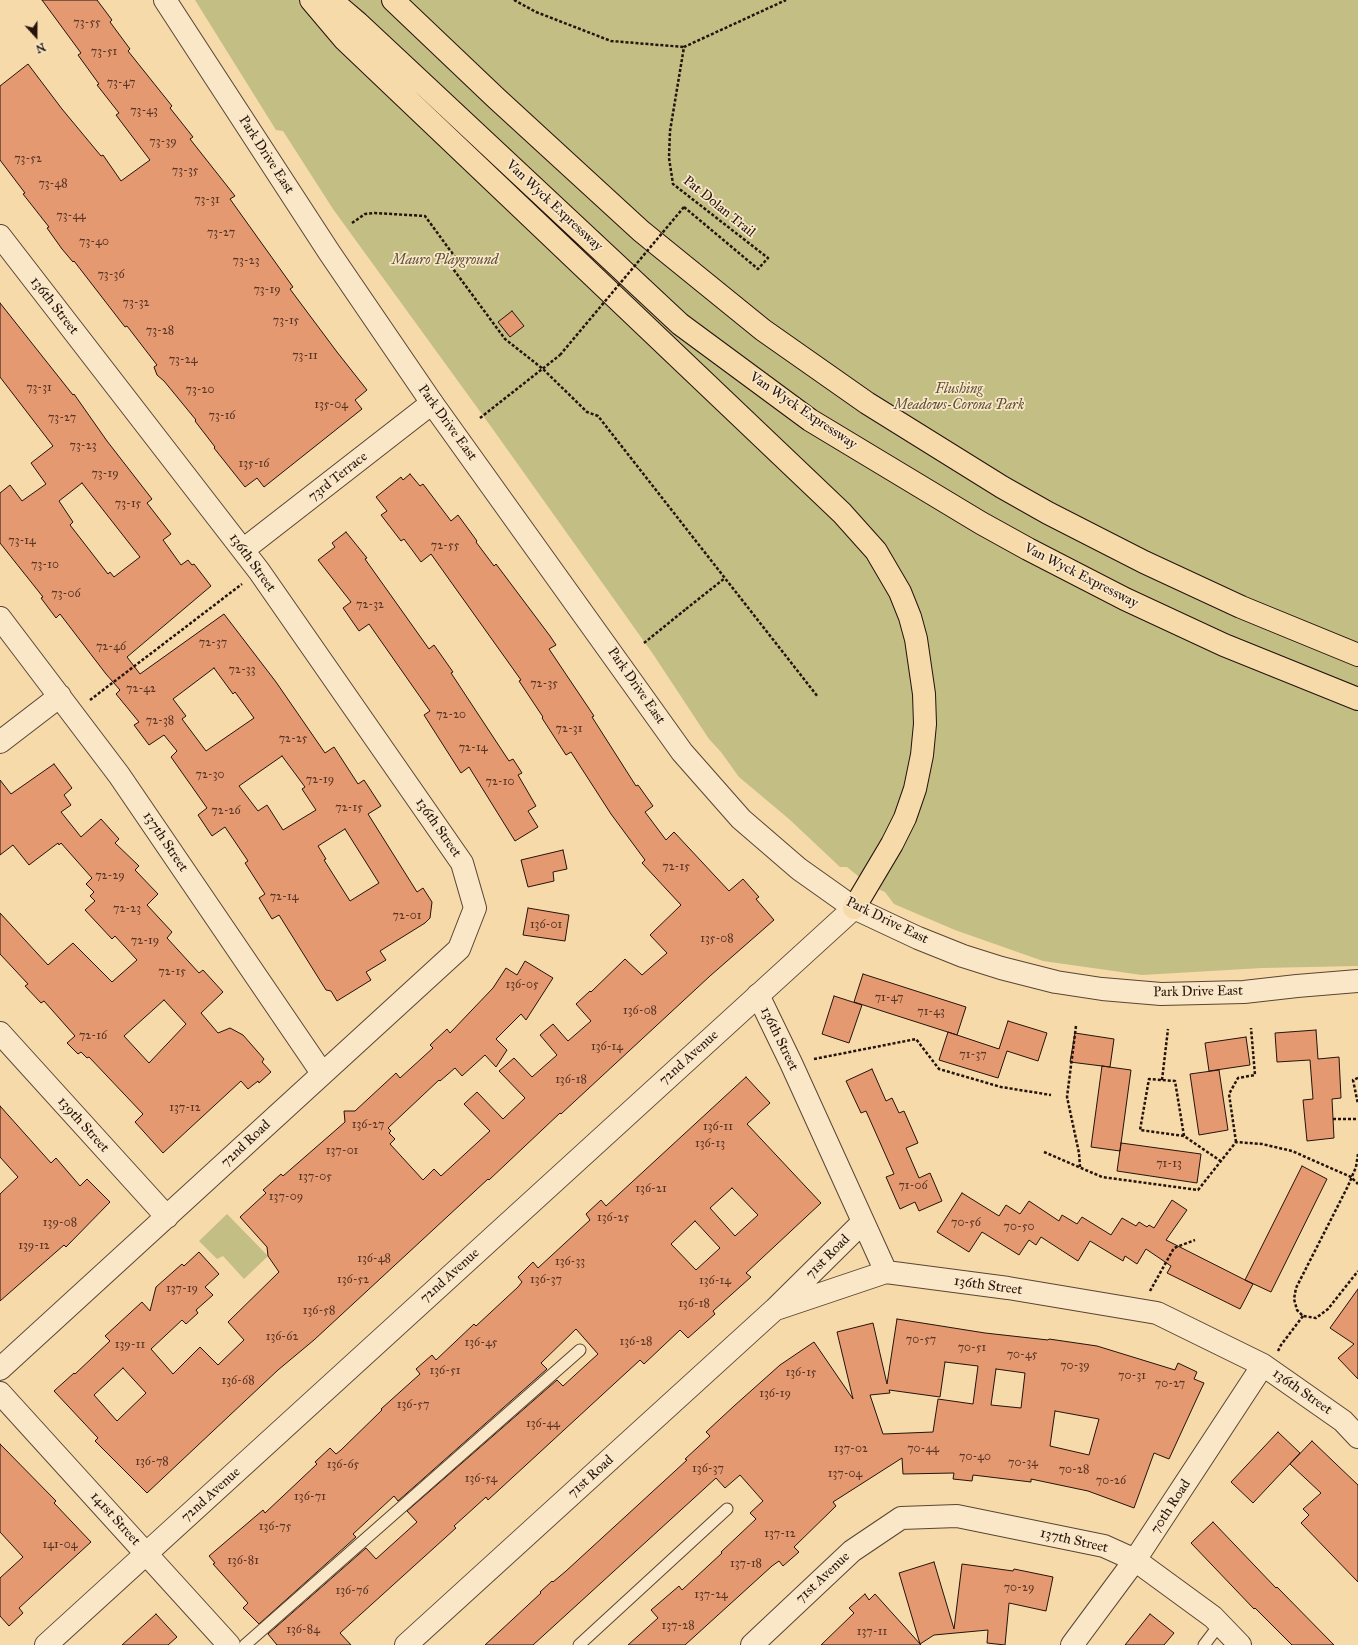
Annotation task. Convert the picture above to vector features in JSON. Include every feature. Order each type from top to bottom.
[{"type":"highway","points":[[311,0],[344,39],[842,513],[876,551],[900,592],[910,617],[916,639],[924,694],[925,724],[919,768],[905,818],[892,844],[854,908]]},
{"type":"highway","name":"Van Wyck Expressway","points":[[331,0],[358,23],[680,324],[810,420],[981,523],[1125,599],[1224,645],[1358,699]]},
{"type":"highway","points":[[393,0],[508,109],[642,231],[763,330],[867,403],[1002,487],[1048,513],[1144,562],[1241,607],[1358,655]]},
{"type":"street","name":"Park Drive East","points":[[166,0],[329,252],[432,403],[682,752],[741,819],[799,868],[854,908],[918,938],[963,956],[1001,968],[1056,982],[1102,989],[1161,994],[1244,992],[1358,981]]},
{"type":"street","name":"136th Street","points":[[0,236],[243,550],[462,863],[475,908]]},
{"type":"street","name":"73rd Terrace","points":[[243,550],[432,403]]},
{"type":"street","name":"137th Street","points":[[0,618],[119,775],[322,1073]]},
{"type":"street","points":[[0,742],[60,696]]},
{"type":"street","name":"72nd Road","points":[[0,1368],[167,1217],[459,948],[475,908]]},
{"type":"street","name":"72nd Avenue","points":[[46,1645],[854,908]]},
{"type":"street","name":"136th Street","points":[[758,995],[886,1272],[1008,1288],[1157,1313],[1267,1367],[1343,1421],[1358,1437]]},
{"type":"street","name":"139th Street","points":[[0,1033],[167,1217]]},
{"type":"street","name":"71st Road","points":[[406,1645],[775,1310],[863,1222]]},
{"type":"street","name":"71st Road","points":[[775,1310],[886,1272]]},
{"type":"street","name":"70th Road","points":[[1072,1645],[1135,1560],[1267,1367]]},
{"type":"street","name":"141st Street","points":[[0,1393],[229,1645]]},
{"type":"street","name":"137th Street","points":[[901,1518],[956,1516],[1104,1546],[1135,1560],[1213,1617],[1240,1645]]},
{"type":"street","name":"71st Avenue","points":[[752,1645],[852,1551],[901,1518]]},
{"type":"lane","points":[[245,1645],[580,1350]]},
{"type":"lane","points":[[579,1645],[728,1509]]},
{"type":"lane","points":[[1204,1645],[1220,1624]]},
{"type":"path","points":[[514,0],[536,12],[610,41],[684,47],[786,0]]},
{"type":"path","name":"Pat Dolan Trail","points":[[543,369],[560,355],[684,207],[758,269],[768,258],[673,184],[669,158],[670,131],[684,47]]},
{"type":"path","points":[[352,223],[365,214],[425,216],[455,257],[448,262],[505,339],[543,369],[587,412],[598,416],[818,697]]},
{"type":"path","points":[[480,418],[543,369]]},
{"type":"path","points":[[644,644],[725,578]]},
{"type":"path","points":[[90,700],[242,584]]},
{"type":"path","points":[[1076,1026],[1067,1097],[1079,1153],[1080,1167]]},
{"type":"path","points":[[1044,1152],[1102,1177],[1198,1190],[1222,1162],[1236,1142],[1229,1094],[1238,1078],[1255,1075],[1251,1028]]},
{"type":"path","points":[[1162,1080],[1168,1029]]},
{"type":"path","points":[[814,1059],[916,1039],[939,1069],[1001,1087],[1051,1095]]},
{"type":"path","points":[[1358,1078],[1353,1080],[1358,1104]]},
{"type":"path","points":[[1184,1136],[1175,1081],[1149,1079],[1140,1130],[1184,1136],[1222,1162]]},
{"type":"path","points":[[1333,1119],[1358,1119]]},
{"type":"path","points":[[1236,1142],[1262,1144],[1292,1151],[1351,1177],[1358,1184]]},
{"type":"path","points":[[1358,1154],[1356,1167],[1296,1288],[1294,1299],[1297,1310],[1303,1316],[1316,1318],[1328,1309],[1358,1271]]},
{"type":"path","points":[[1148,1293],[1174,1248],[1195,1240]]},
{"type":"path","points":[[1267,1367],[1281,1345],[1303,1316]]},
{"type":"green space","name":"Flushing Meadows-Corona Park","points":[[195,0],[1358,0],[1358,966],[1262,968],[1142,975],[1043,961],[955,930],[894,904],[885,892],[869,885],[847,867],[840,867],[789,819],[739,777],[721,752],[709,739],[653,654],[492,428],[333,209],[283,131],[276,130]]},
{"type":"green space","points":[[227,1214],[268,1256],[244,1279],[223,1256],[217,1259],[199,1241]]},
{"type":"building","points":[[42,0],[97,0],[112,20],[110,22],[130,49],[128,51],[172,106],[170,108],[193,137],[190,139],[235,196],[230,199],[293,287],[290,289],[367,390],[355,400],[362,409],[264,487],[257,478],[245,487],[214,448],[215,447],[195,421],[196,420],[164,381],[157,375],[154,367],[157,365],[127,326],[125,327],[74,261],[73,262],[62,249],[47,228],[49,227],[23,194],[25,193],[0,160],[0,86],[28,64],[62,109],[101,156],[103,155],[121,181],[150,160],[116,115],[119,113],[97,85],[99,84],[78,55],[81,53]]},
{"type":"building","points":[[0,303],[73,395],[74,394],[107,441],[152,499],[147,503],[171,534],[163,540],[181,565],[188,560],[192,565],[194,564],[211,586],[127,657],[140,674],[224,614],[276,682],[325,753],[334,747],[358,784],[364,780],[381,806],[368,814],[417,892],[423,888],[432,902],[430,918],[425,923],[380,951],[386,960],[366,972],[371,980],[337,1001],[331,991],[326,990],[279,915],[272,919],[259,898],[265,894],[245,863],[248,861],[225,827],[212,836],[198,815],[207,808],[171,757],[177,751],[164,735],[149,745],[134,725],[139,722],[116,694],[120,690],[60,614],[56,618],[41,598],[43,597],[0,543],[0,493],[10,485],[22,501],[46,484],[31,463],[53,446],[0,377]],"holes":[[[82,483],[140,557],[114,577],[110,572],[108,574],[70,525],[73,522],[59,501]],[[214,668],[233,694],[235,692],[254,718],[206,751],[182,719],[186,716],[173,699]],[[282,756],[305,787],[302,789],[316,810],[283,830],[267,805],[258,811],[239,786]],[[345,829],[379,883],[350,901],[324,860],[326,859],[318,846]]]},
{"type":"building","points":[[512,311],[524,326],[510,337],[498,322]]},
{"type":"building","points":[[410,474],[420,486],[423,484],[451,521],[458,515],[494,566],[496,564],[550,636],[556,645],[549,649],[594,716],[592,717],[636,786],[638,785],[653,806],[645,812],[666,840],[674,832],[729,891],[743,879],[759,897],[756,899],[774,920],[710,976],[314,1340],[278,1370],[147,1493],[95,1441],[98,1438],[54,1391],[74,1373],[75,1374],[110,1341],[105,1336],[142,1302],[150,1311],[156,1287],[182,1264],[184,1266],[199,1252],[219,1274],[205,1287],[213,1295],[196,1310],[198,1313],[186,1324],[182,1320],[151,1349],[173,1374],[200,1347],[218,1365],[244,1340],[228,1322],[279,1272],[268,1256],[267,1247],[240,1217],[266,1193],[263,1190],[281,1174],[283,1176],[345,1122],[344,1111],[355,1111],[396,1073],[400,1078],[433,1048],[430,1045],[447,1029],[450,1033],[493,988],[506,968],[517,975],[525,961],[553,978],[526,1020],[521,1014],[496,1039],[507,1050],[496,1067],[485,1055],[462,1076],[455,1068],[440,1081],[439,1080],[388,1128],[391,1131],[389,1133],[395,1139],[390,1144],[423,1180],[434,1169],[441,1176],[490,1131],[464,1104],[477,1092],[503,1119],[525,1098],[499,1071],[514,1058],[532,1077],[557,1055],[540,1035],[553,1024],[568,1041],[591,1021],[576,1004],[590,991],[591,992],[625,959],[642,975],[667,953],[650,935],[681,905],[642,863],[645,860],[611,814],[571,752],[566,755],[519,681],[521,680],[431,554],[421,562],[404,539],[401,541],[381,515],[387,511],[376,497],[401,477],[403,480]],"holes":[[[123,1368],[146,1393],[117,1421],[94,1395]]]},
{"type":"building","points":[[346,532],[367,558],[365,559],[429,649],[434,645],[453,672],[451,673],[509,761],[513,759],[522,773],[518,775],[536,806],[528,811],[538,827],[515,841],[469,767],[461,773],[424,715],[430,711],[369,624],[359,631],[343,608],[351,602],[318,560],[335,547],[332,543]]},
{"type":"building","points":[[54,764],[72,788],[64,795],[71,805],[61,812],[81,837],[101,819],[119,839],[115,843],[139,866],[135,870],[158,894],[147,905],[172,932],[167,938],[199,973],[203,970],[223,992],[201,1013],[218,1033],[230,1028],[243,1035],[264,1059],[262,1062],[271,1072],[259,1083],[258,1081],[248,1089],[241,1081],[163,1153],[135,1122],[143,1114],[89,1057],[87,1058],[81,1052],[78,1054],[67,1043],[75,1036],[44,1001],[41,1003],[25,986],[28,984],[0,954],[0,913],[48,965],[73,943],[112,982],[137,960],[115,936],[112,939],[85,910],[95,901],[90,896],[94,892],[86,884],[92,878],[61,843],[59,845],[58,843],[29,865],[13,845],[0,855],[0,780],[11,794]],"holes":[[[164,1000],[186,1024],[149,1063],[124,1036]]]},
{"type":"building","points":[[563,850],[567,869],[553,872],[554,881],[528,887],[521,860]]},
{"type":"building","points":[[528,908],[569,915],[565,941],[523,935]]},
{"type":"building","points":[[863,974],[966,1007],[957,1035],[854,1002]]},
{"type":"building","points":[[834,996],[862,1005],[849,1043],[822,1034]]},
{"type":"building","points":[[1008,1021],[1047,1033],[1038,1061],[1007,1051],[998,1078],[939,1060],[948,1032],[999,1049]]},
{"type":"building","points":[[1316,1030],[1318,1059],[1339,1057],[1341,1098],[1332,1099],[1334,1138],[1307,1141],[1303,1100],[1313,1099],[1310,1060],[1277,1062],[1275,1033]]},
{"type":"building","points":[[1075,1033],[1114,1039],[1110,1067],[1070,1062]]},
{"type":"building","points":[[1246,1037],[1250,1065],[1209,1071],[1205,1043]]},
{"type":"building","points":[[1102,1066],[1131,1070],[1120,1151],[1091,1147]]},
{"type":"building","points":[[872,1069],[886,1101],[892,1098],[899,1113],[904,1111],[918,1143],[906,1148],[919,1178],[930,1173],[942,1201],[919,1211],[915,1202],[900,1209],[886,1177],[894,1174],[866,1111],[861,1113],[846,1081]]},
{"type":"building","points":[[1219,1070],[1228,1130],[1199,1135],[1190,1074]]},
{"type":"building","points":[[746,1077],[770,1103],[747,1124],[821,1203],[746,1273],[751,1277],[713,1311],[715,1314],[688,1338],[680,1330],[644,1364],[640,1360],[488,1500],[486,1497],[454,1526],[456,1528],[340,1633],[351,1645],[277,1645],[268,1634],[366,1548],[376,1559],[417,1522],[407,1511],[557,1380],[563,1386],[598,1354],[576,1329],[541,1363],[547,1369],[398,1501],[394,1496],[353,1534],[356,1537],[259,1624],[243,1608],[248,1603],[213,1564],[215,1563],[209,1556],[263,1510],[265,1513],[317,1464],[315,1462],[330,1448],[336,1454],[341,1450],[382,1410],[381,1409],[420,1374],[416,1369],[432,1355],[436,1360],[474,1324],[476,1326],[518,1287],[522,1282],[518,1277],[533,1262],[538,1268],[590,1220],[586,1214],[601,1200],[606,1206]],"holes":[[[732,1188],[758,1215],[735,1236],[710,1208]],[[695,1221],[720,1248],[696,1270],[671,1244]]]},
{"type":"building","points":[[0,1106],[51,1163],[56,1158],[80,1186],[87,1179],[110,1202],[66,1247],[64,1245],[0,1301],[0,1194],[18,1177],[0,1157]]},
{"type":"building","points":[[1121,1143],[1201,1154],[1197,1183],[1117,1171]]},
{"type":"building","points":[[1302,1166],[1327,1179],[1271,1292],[1245,1280]]},
{"type":"building","points":[[962,1193],[999,1216],[1006,1205],[1020,1214],[1029,1201],[1059,1221],[1062,1215],[1077,1224],[1082,1217],[1111,1235],[1122,1218],[1136,1226],[1139,1222],[1147,1227],[1149,1225],[1154,1228],[1172,1200],[1187,1210],[1166,1240],[1253,1284],[1240,1309],[1167,1273],[1171,1266],[1146,1249],[1137,1264],[1125,1256],[1123,1261],[1090,1241],[1078,1261],[1041,1237],[1036,1245],[1029,1240],[1019,1255],[982,1232],[969,1252],[937,1232]]},
{"type":"building","points":[[1358,1289],[1358,1379],[1338,1358],[1354,1344],[1330,1328]]},
{"type":"building","points":[[897,1319],[985,1333],[1049,1339],[1097,1346],[1175,1370],[1178,1363],[1197,1372],[1194,1379],[1204,1383],[1169,1459],[1154,1453],[1134,1508],[1088,1491],[1031,1479],[1031,1482],[973,1475],[972,1481],[953,1479],[954,1473],[903,1474],[902,1458],[833,1502],[836,1506],[794,1547],[799,1552],[783,1566],[779,1561],[772,1566],[685,1645],[628,1645],[658,1618],[651,1610],[679,1586],[682,1590],[756,1519],[750,1513],[763,1501],[740,1475],[725,1488],[716,1478],[533,1645],[485,1645],[552,1581],[553,1582],[566,1571],[687,1460],[685,1459],[710,1436],[706,1432],[734,1406],[780,1365],[814,1342],[853,1399],[837,1332],[873,1323],[887,1384]],"holes":[[[945,1362],[978,1366],[973,1404],[938,1399],[933,1432],[883,1434],[870,1395],[890,1393],[889,1390],[940,1397]],[[996,1369],[1025,1373],[1021,1408],[991,1405]],[[1055,1411],[1099,1419],[1089,1455],[1050,1446]]]},
{"type":"building","points":[[1278,1432],[1300,1453],[1253,1503],[1231,1482]]},
{"type":"building","points":[[1312,1441],[1358,1485],[1358,1582],[1301,1523],[1309,1515],[1303,1509],[1321,1493],[1290,1464]]},
{"type":"building","points":[[0,1444],[56,1501],[54,1503],[91,1542],[19,1608],[23,1613],[9,1626],[0,1616],[0,1578],[23,1557],[0,1532]]},
{"type":"building","points":[[1213,1522],[1276,1588],[1277,1587],[1334,1645],[1292,1645],[1255,1608],[1254,1609],[1191,1543]]},
{"type":"building","points":[[934,1562],[954,1629],[962,1564],[1013,1571],[1014,1569],[1053,1577],[1046,1611],[1009,1603],[1005,1645],[987,1643],[988,1630],[934,1635],[920,1644],[899,1573]]},
{"type":"building","points":[[865,1594],[869,1600],[875,1594],[921,1645],[821,1645],[854,1613],[849,1608]]},
{"type":"building","points":[[156,1614],[177,1637],[168,1645],[122,1645]]},
{"type":"building","points":[[1150,1614],[1174,1633],[1164,1645],[1125,1645]]},
{"type":"park label","name":"Mauro Playground","points":[[445,261]]}]
